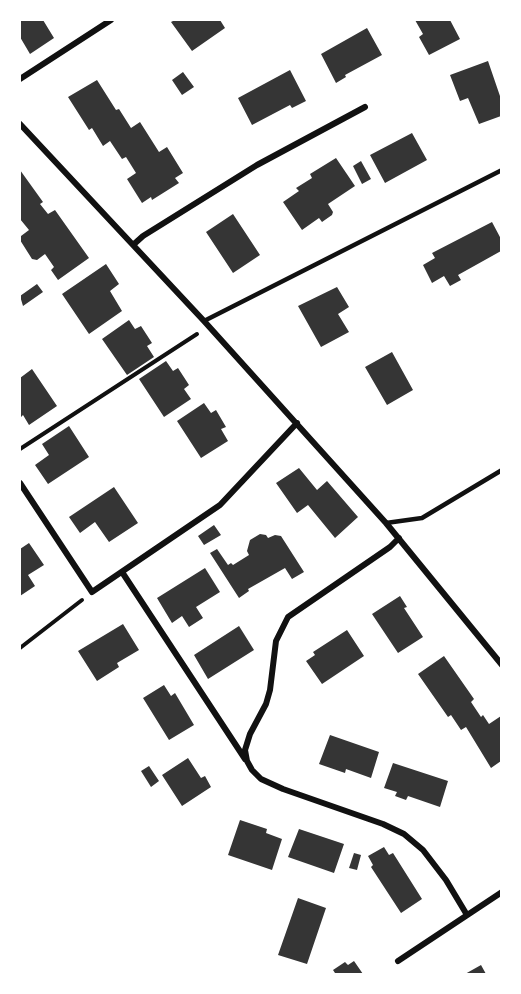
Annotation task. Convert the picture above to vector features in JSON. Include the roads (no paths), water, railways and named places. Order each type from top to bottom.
[{"type":"street","points":[[20,79],[111,20]]},
{"type":"street","points":[[133,245],[143,236],[257,165],[365,106]]},
{"type":"street","points":[[20,124],[297,423],[399,538],[501,664]]},
{"type":"street","points":[[20,483],[92,592],[220,505],[297,423]]},
{"type":"street","points":[[247,761],[246,750],[250,734],[266,704],[270,690],[276,641],[288,617],[390,547],[399,538]]},
{"type":"street","points":[[122,572],[252,770],[261,779],[404,834],[423,850],[446,880],[467,915]]},
{"type":"street","points":[[398,961],[501,892]]},
{"type":"lane","points":[[204,321],[501,170]]},
{"type":"lane","points":[[386,523],[422,518],[501,470]]}]
